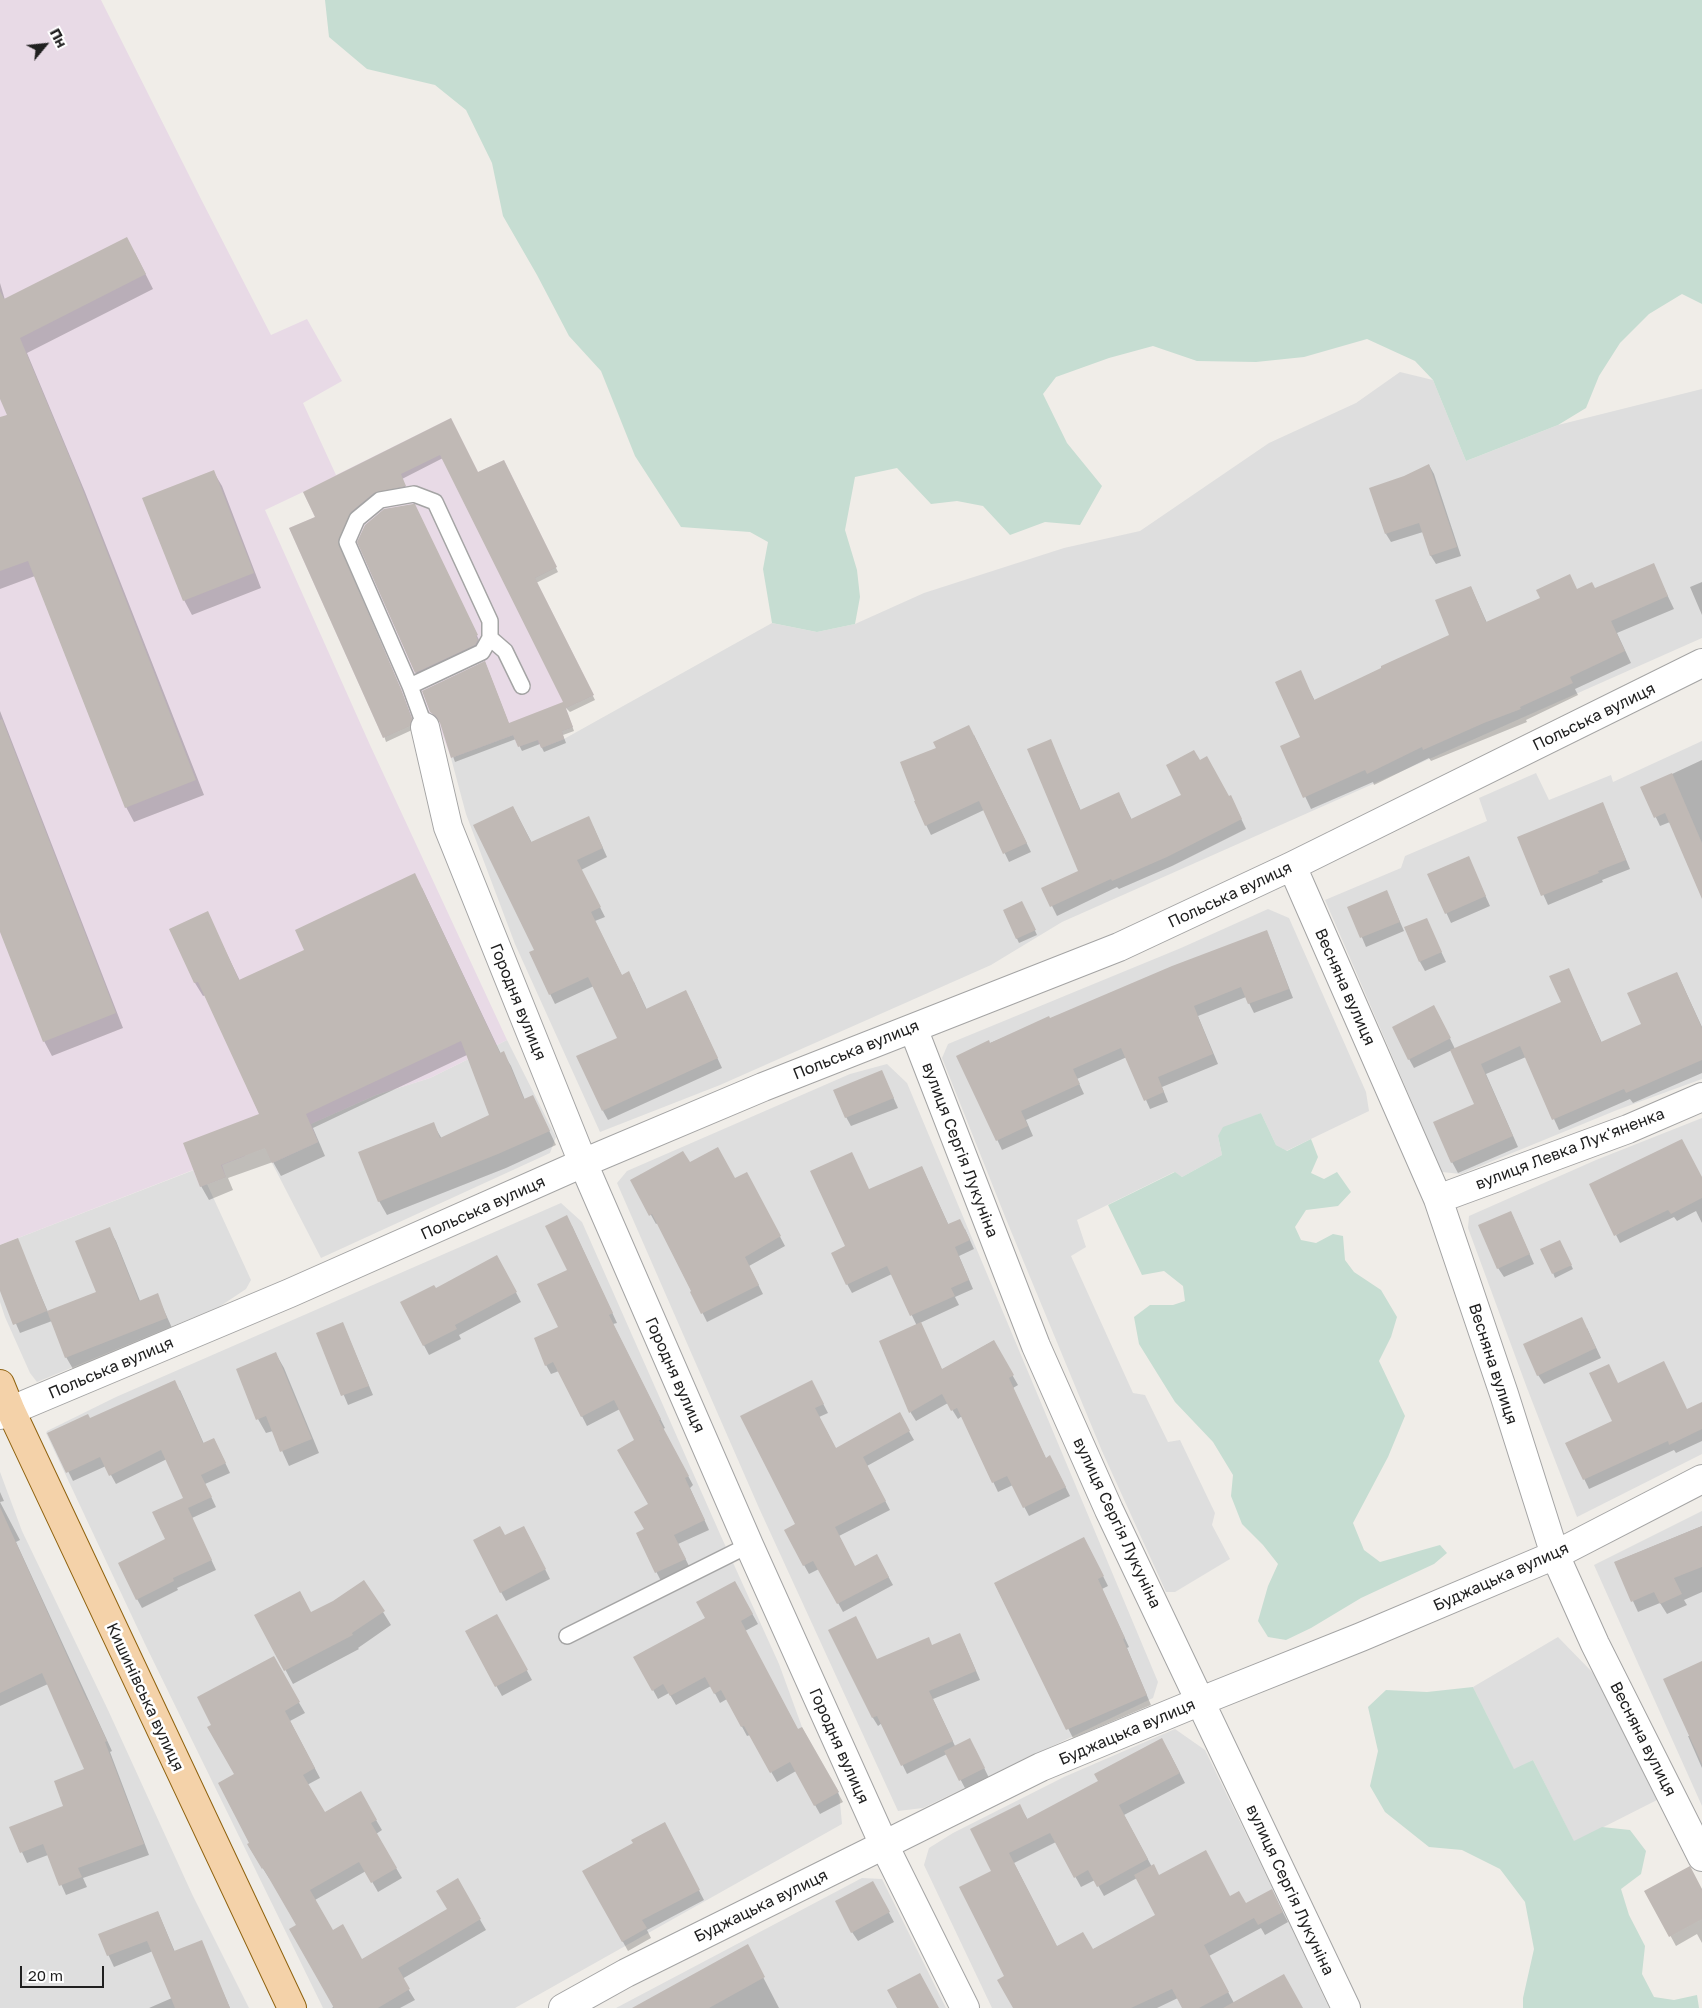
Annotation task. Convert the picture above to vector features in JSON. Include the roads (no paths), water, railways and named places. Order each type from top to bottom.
[{"type":"main road","name":"Кишинівська вулиця","points":[[0,1384],[5,1413],[292,2008]]},
{"type":"street","name":"Польська вулиця","points":[[5,1413],[290,1293],[583,1163],[763,1087],[1119,947],[1292,866],[1702,663]]},
{"type":"street","name":"Городня вулиця","points":[[425,727],[448,827],[583,1163],[749,1545],[884,1845],[966,2008]]},
{"type":"street","name":"Весняна вулиця","points":[[1292,866],[1438,1199],[1504,1394],[1555,1555],[1595,1644],[1702,1858]]},
{"type":"street","name":"вулиця Сергія Лукуніна","points":[[913,1028],[1036,1346],[1109,1510],[1346,2008]]},
{"type":"street","name":"вулиця Левка Лук'яненка","points":[[1438,1199],[1628,1129],[1702,1097]]},
{"type":"street","name":"Буджацька вулиця","points":[[563,2008],[626,1973],[1041,1767],[1361,1637],[1555,1555],[1702,1479]]},
{"type":"lane","points":[[410,686],[482,652],[490,638],[490,621],[435,502],[414,494],[380,500],[357,519],[347,542],[410,686],[425,727]]},
{"type":"lane","points":[[490,638],[505,651],[522,686]]},
{"type":"lane","points":[[568,1636],[749,1545]]}]
